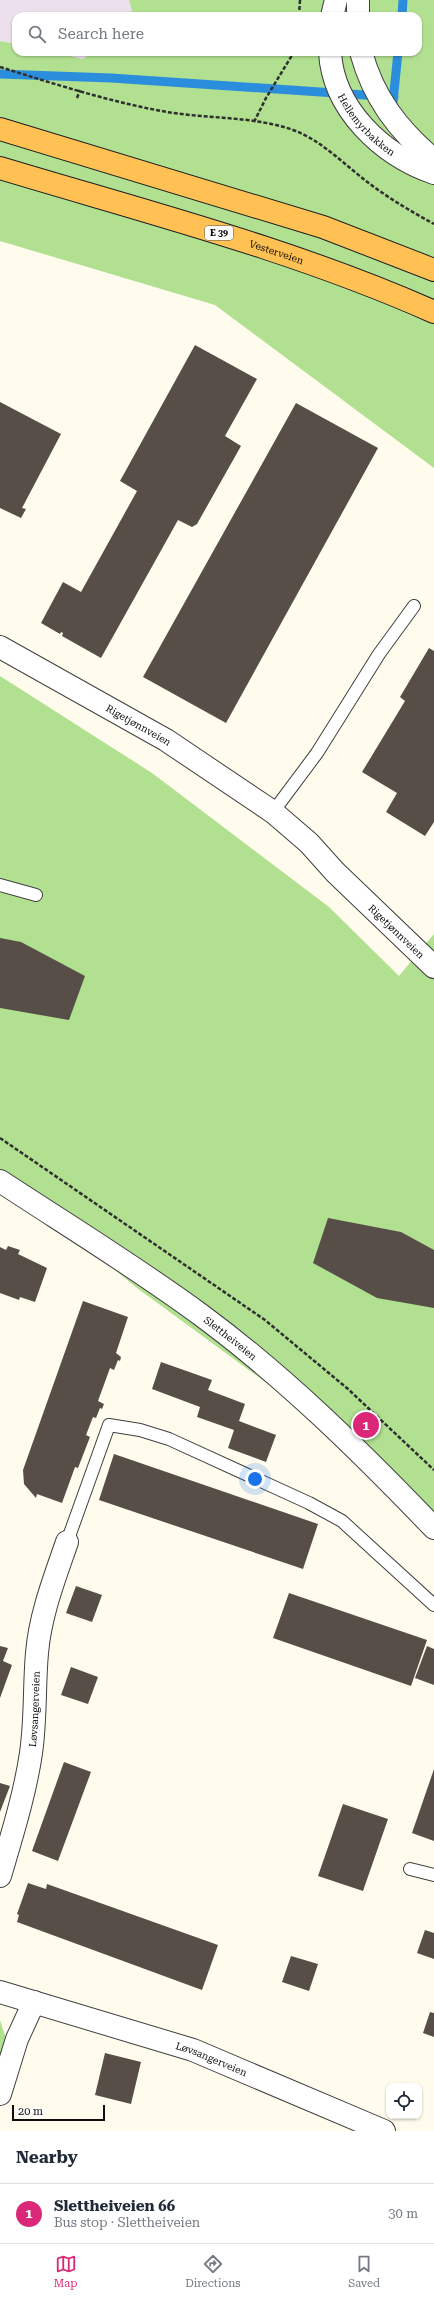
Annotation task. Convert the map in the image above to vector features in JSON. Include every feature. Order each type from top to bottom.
[{"type":"highway","points":[[0,129],[323,227],[434,270]]},
{"type":"highway","name":"Vesterveien","points":[[0,168],[219,233],[319,266],[392,293],[434,312]]},
{"type":"street","points":[[333,12],[336,0]]},
{"type":"street","points":[[358,0],[358,12]]},
{"type":"street","name":"Hellemyrbakken","points":[[330,56],[331,70],[341,94],[359,123],[378,142],[414,166],[434,173]]},
{"type":"street","name":"Hellemyrbakken","points":[[362,56],[372,86],[386,110],[401,129],[434,160]]},
{"type":"street","name":"Rigetjønnveien","points":[[0,647],[166,740],[273,812],[309,843],[334,872],[434,967]]},
{"type":"street","name":"Slettheiveien","points":[[0,1181],[201,1314],[277,1375],[434,1528]]},
{"type":"street","name":"Løvsangerveien","points":[[0,1876],[24,1792],[31,1752],[35,1718],[37,1652],[43,1619],[67,1542]]},
{"type":"street","name":"Løvsangerveien","points":[[0,1992],[193,2050],[384,2131]]},
{"type":"street","points":[[0,2094],[17,2039],[34,2002]]},
{"type":"lane","points":[[273,812],[317,752],[383,648],[414,606]]},
{"type":"lane","points":[[0,885],[36,895]]},
{"type":"lane","points":[[67,1542],[108,1425],[121,1427],[169,1439],[309,1503],[342,1521],[434,1605]]},
{"type":"lane","points":[[410,1869],[434,1875]]},
{"type":"path","points":[[299,12],[300,0]]},
{"type":"path","points":[[254,122],[266,98],[292,56]]},
{"type":"path","points":[[0,67],[139,107],[166,112],[279,126],[302,134],[326,150],[376,188],[434,224]]},
{"type":"path","points":[[78,98],[80,90]]},
{"type":"shaded area","points":[[0,0],[129,0],[132,12],[12,12],[12,43],[0,41]]},
{"type":"shaded area","points":[[70,56],[87,56],[83,59]]},
{"type":"green space","points":[[129,0],[434,0],[434,468],[215,305],[0,241],[0,41],[12,43],[12,56],[70,56],[83,59],[87,56],[422,56],[422,12],[132,12]]},
{"type":"green space","points":[[0,676],[152,773],[329,907],[399,976],[434,934],[434,1527],[283,1395],[137,1288],[0,1176]]},
{"type":"green space","points":[[0,2020],[10,2051],[0,2092]]},
{"type":"building","points":[[195,345],[257,379],[225,436],[241,446],[197,524],[192,527],[178,520],[101,658],[62,636],[63,633],[61,632],[60,634],[41,623],[63,582],[81,592],[137,491],[120,481]]},
{"type":"building","points":[[0,402],[61,434],[22,508],[26,509],[21,518],[0,508]]},
{"type":"building","points":[[296,403],[378,448],[226,723],[143,677]]},
{"type":"building","points":[[429,648],[434,651],[434,822],[425,836],[386,812],[397,793],[362,772],[405,701],[400,697]]},
{"type":"building","points":[[0,938],[21,942],[85,976],[69,1020],[0,1008]]},
{"type":"building","points":[[328,1218],[401,1232],[434,1250],[434,1308],[377,1298],[313,1263]]},
{"type":"building","points":[[8,1246],[20,1250],[18,1254],[47,1268],[35,1302],[20,1297],[19,1300],[0,1293],[0,1247],[6,1250]]},
{"type":"building","points":[[83,1301],[128,1317],[116,1353],[121,1357],[120,1361],[118,1360],[114,1370],[110,1368],[98,1401],[104,1404],[102,1409],[100,1408],[96,1418],[93,1417],[86,1435],[90,1437],[78,1468],[75,1467],[62,1503],[37,1494],[36,1498],[24,1484],[23,1470]]},
{"type":"building","points":[[161,1362],[212,1380],[208,1390],[245,1404],[239,1421],[276,1435],[266,1462],[228,1448],[234,1430],[197,1417],[200,1407],[152,1389]]},
{"type":"building","points":[[114,1454],[318,1524],[303,1569],[99,1500]]},
{"type":"building","points":[[76,1586],[102,1595],[92,1622],[66,1613]]},
{"type":"building","points":[[289,1593],[427,1640],[411,1686],[273,1638]]},
{"type":"building","points":[[0,1646],[8,1648],[3,1661],[12,1665],[0,1698]]},
{"type":"building","points":[[427,1646],[434,1649],[434,1685],[415,1678]]},
{"type":"building","points":[[71,1667],[98,1677],[88,1704],[61,1695]]},
{"type":"building","points":[[64,1762],[91,1772],[58,1861],[32,1851]]},
{"type":"building","points":[[434,1769],[434,1841],[412,1833]]},
{"type":"building","points":[[0,1783],[10,1786],[0,1812]]},
{"type":"building","points":[[343,1804],[388,1819],[363,1891],[318,1876]]},
{"type":"building","points":[[28,1883],[46,1889],[47,1884],[218,1945],[202,1990],[17,1922],[19,1915],[17,1914]]},
{"type":"building","points":[[425,1930],[434,1933],[434,1959],[417,1953]]},
{"type":"building","points":[[291,1956],[318,1964],[309,1991],[282,1982]]},
{"type":"building","points":[[430,2012],[434,2013],[434,2037],[423,2033]]},
{"type":"building","points":[[105,2053],[141,2062],[131,2104],[95,2095]]},
{"type":"waterway","points":[[402,12],[403,0]]},
{"type":"waterway","points":[[393,102],[398,56]]},
{"type":"waterway","points":[[0,74],[111,78],[394,97]]},
{"type":"place","name":"Slettheiveien 66","points":[[366,1425]]}]
